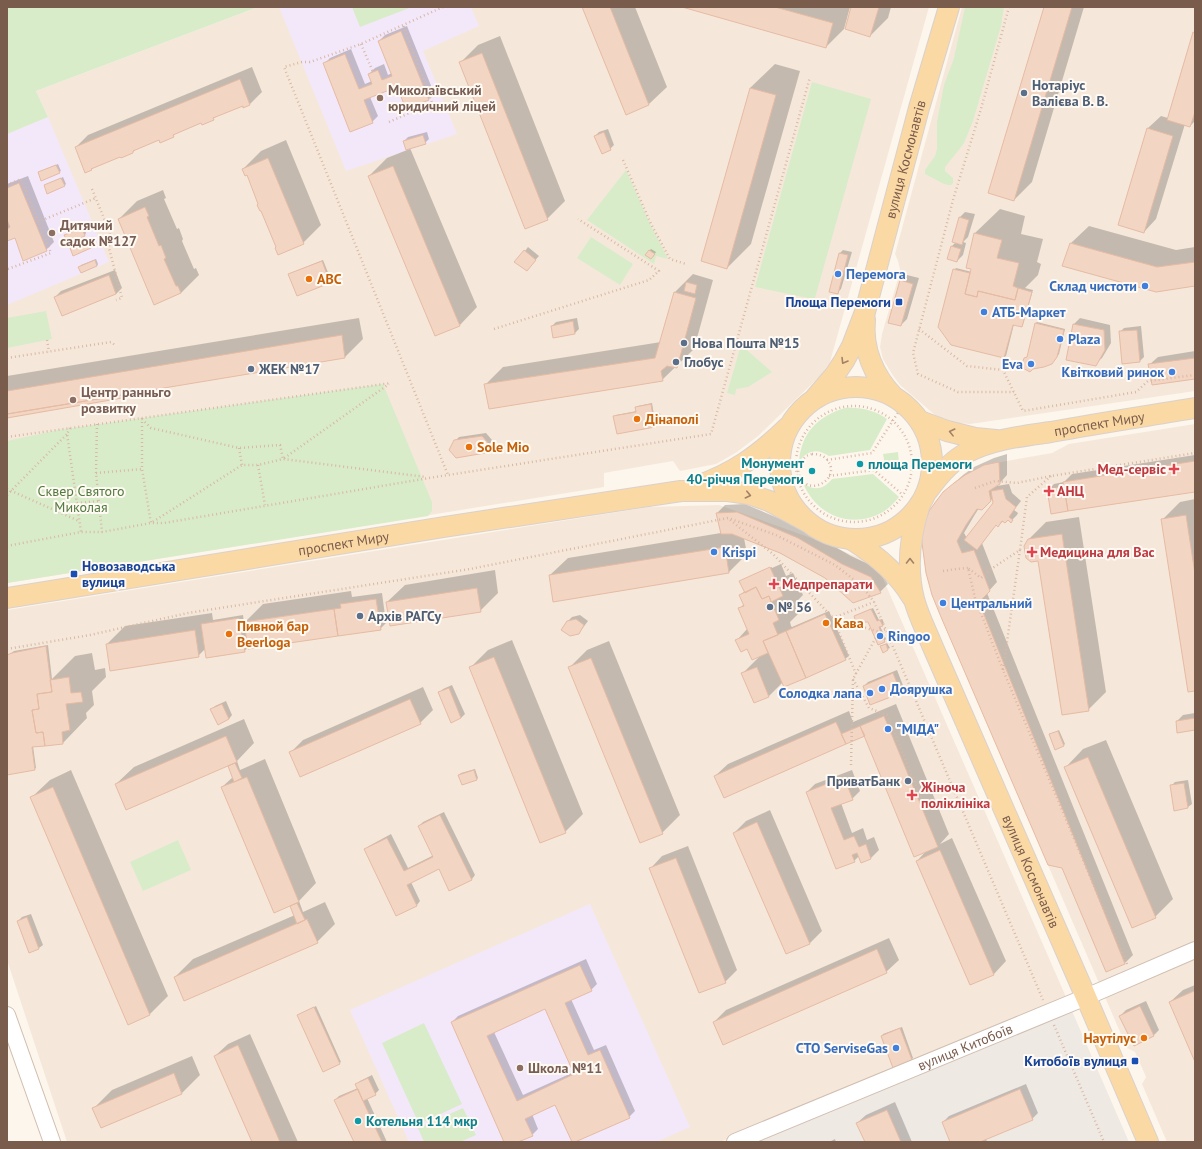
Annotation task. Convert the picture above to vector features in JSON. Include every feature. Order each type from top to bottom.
[{"type":"main road","name":"вулиця Космонавтів","points":[[791,424],[800,412],[834,376],[844,361],[852,346],[865,312],[919,108],[949,7]]},
{"type":"main road","name":"вулиця Космонавтів","points":[[865,312],[864,326],[867,352],[877,376],[885,388],[911,410],[920,421],[928,438],[932,456],[931,474],[914,523],[912,535],[909,560],[910,580],[914,600],[935,653],[1148,1142]]},
{"type":"main road","points":[[810,402],[830,392],[851,387],[874,389],[884,392],[899,400]]},
{"type":"main road","name":"проспект Миру","points":[[852,540],[870,538],[887,533],[902,524],[921,502],[938,477],[952,463],[968,452],[986,445],[1004,440],[1195,408]]},
{"type":"main road","name":"проспект Миру","points":[[920,421],[947,431],[975,438],[1004,440]]},
{"type":"main road","points":[[791,424],[786,433],[780,454],[781,475],[787,496],[792,505],[806,521],[820,531],[835,537],[852,540]]},
{"type":"main road","name":"проспект Миру","points":[[681,491],[724,475],[748,461],[771,444],[791,424]]},
{"type":"main road","name":"проспект Миру","points":[[7,598],[444,527],[681,491],[728,491],[749,494],[769,501],[806,521]]},
{"type":"main road","name":"вулиця Космонавтів","points":[[852,540],[884,562],[901,581],[914,600]]},
{"type":"street","name":"вулиця Китобоїв","points":[[735,1142],[1086,997],[1195,950]]},
{"type":"street","points":[[7,1015],[52,1142]]},
{"type":"path","points":[[443,7],[361,44],[310,62],[302,62],[284,67],[448,475]]},
{"type":"path","points":[[1008,7],[981,109],[953,200],[913,353],[918,374],[958,392],[1014,392]]},
{"type":"path","points":[[389,122],[432,103],[403,25]]},
{"type":"path","points":[[361,44],[373,72]]},
{"type":"path","points":[[7,546],[81,532],[102,532],[164,523],[429,478],[711,434],[810,77]]},
{"type":"path","points":[[623,160],[651,224],[670,259],[686,264]]},
{"type":"path","points":[[7,185],[21,179],[51,253],[8,269]]},
{"type":"path","points":[[92,189],[110,233],[109,248],[122,298],[116,300]]},
{"type":"path","points":[[38,222],[96,198]]},
{"type":"path","points":[[494,329],[649,280],[659,270],[578,220]]},
{"type":"path","points":[[919,329],[967,366],[1003,370],[1024,411],[1136,392],[1148,381],[1195,375]]},
{"type":"path","points":[[47,340],[49,352]]},
{"type":"path","points":[[7,358],[111,342],[116,346]]},
{"type":"path","points":[[7,437],[391,383],[283,459]]},
{"type":"path","points":[[827,460],[872,453],[892,420],[899,400]]},
{"type":"path","points":[[851,406],[862,406],[873,409],[892,420],[899,427],[906,438],[912,460],[910,478],[902,495],[891,508],[876,517],[858,521],[841,520],[828,515],[817,508],[805,495],[799,479],[797,465],[798,449],[811,424],[829,411],[840,407],[851,406]]},
{"type":"path","points":[[142,418],[151,428],[239,448],[280,445],[283,459]]},
{"type":"path","points":[[142,418],[142,469],[151,524]]},
{"type":"path","points":[[97,424],[96,473],[102,532]]},
{"type":"path","points":[[7,495],[68,434],[71,428]]},
{"type":"path","points":[[68,434],[81,532]]},
{"type":"path","points":[[239,448],[242,465]]},
{"type":"path","points":[[797,465],[806,456],[818,454],[827,460],[830,468],[830,476],[826,482],[816,486],[809,485],[799,479]]},
{"type":"path","points":[[975,488],[995,481],[1017,483],[1051,476],[1195,454]]},
{"type":"path","points":[[151,524],[242,465],[258,465],[283,459],[429,478]]},
{"type":"path","points":[[258,465],[266,505]]},
{"type":"path","points":[[96,473],[142,469]]},
{"type":"path","points":[[830,476],[874,470],[902,495],[921,502]]},
{"type":"path","points":[[1003,670],[1027,497],[1051,476]]},
{"type":"path","points":[[7,490],[80,521]]},
{"type":"path","points":[[77,503],[99,501]]},
{"type":"path","points":[[728,518],[773,554],[833,618],[856,674]]},
{"type":"path","points":[[7,649],[90,634],[188,613],[470,569],[728,518],[776,535],[835,565],[862,586],[874,602],[1104,1142]]},
{"type":"path","points":[[943,571],[968,568],[981,578],[1020,550]]},
{"type":"path","points":[[968,568],[975,598],[1003,670],[1130,970]]},
{"type":"path","points":[[833,618],[874,602]]},
{"type":"path","points":[[833,618],[879,632]]},
{"type":"path","points":[[851,766],[853,679],[879,632],[886,629]]},
{"type":"path","points":[[853,679],[869,708],[887,715],[921,798]]},
{"type":"shaded area","points":[[258,7],[929,7],[830,362],[821,375],[758,436],[737,452],[716,464],[680,471],[673,461],[604,473],[604,487],[7,583],[7,134],[48,117],[36,91]]},
{"type":"shaded area","name":"Миколаївський юридичний ліцей","points":[[279,7],[471,7],[479,26],[423,51],[457,134],[346,171]]},
{"type":"shaded area","points":[[962,7],[1195,7],[1195,391],[970,424],[948,421],[935,415],[900,385],[892,374],[883,359],[880,347],[882,334],[900,269],[895,254]]},
{"type":"shaded area","name":"Дитячий садок №127","points":[[48,117],[109,262],[7,305],[7,134]]},
{"type":"shaded area","points":[[1195,424],[1195,1142],[1167,1142],[1142,1084],[1146,1077],[1135,1052],[1127,1048],[932,595],[926,573],[922,543],[926,519],[936,500],[954,483],[965,475],[984,465],[1052,453],[1069,444]]},
{"type":"shaded area","points":[[719,505],[814,539],[877,565],[1066,997],[720,1142],[67,1142],[7,960],[7,610],[649,507]]},
{"type":"shaded area","name":"Школа №11","points":[[590,904],[690,1127],[656,1142],[409,1142],[350,1010]]},
{"type":"shaded area","points":[[1072,1011],[1129,1142],[753,1142]]},
{"type":"green space","points":[[7,7],[258,7],[36,91],[48,117],[7,134]]},
{"type":"green space","points":[[352,7],[412,7],[360,27]]},
{"type":"green space","points":[[965,7],[1004,7],[1001,26],[973,121],[964,143],[945,167],[945,171],[953,178],[953,183],[949,185],[925,174],[925,170],[935,156],[937,149],[937,122],[944,85],[954,58]]},
{"type":"green space","points":[[812,82],[871,99],[815,298],[808,298],[755,287]]},
{"type":"green space","points":[[626,170],[650,224],[668,259],[656,256],[654,264],[587,220]]},
{"type":"green space","points":[[591,237],[633,264],[620,285],[577,258]]},
{"type":"green space","points":[[46,311],[52,339],[7,348],[7,318]]},
{"type":"green space","points":[[741,345],[772,372],[748,387],[736,389],[735,395],[727,393]]},
{"type":"green space","name":"Сквер Святого Миколая","points":[[383,384],[432,502],[432,511],[428,516],[7,583],[7,441],[58,430]]},
{"type":"green space","points":[[845,408],[867,410],[877,413],[887,419],[870,450],[829,456],[825,453],[816,451],[805,455],[799,462],[800,452],[807,434],[819,421],[835,411]]},
{"type":"green space","points":[[898,452],[899,463],[885,465],[883,454]]},
{"type":"green space","points":[[873,474],[899,497],[883,512],[859,520],[836,516],[826,511],[816,504],[803,483],[807,486],[818,488],[829,483],[832,479]]},
{"type":"green space","points":[[178,840],[191,870],[143,891],[130,862]]},
{"type":"green space","points":[[424,1023],[462,1104],[419,1124],[382,1043]]},
{"type":"green space","points":[[463,1108],[476,1135],[460,1142],[424,1142],[418,1128]]},
{"type":"building","points":[[582,7],[610,7],[649,105],[626,115]]},
{"type":"building","points":[[682,7],[775,7],[833,23],[826,48]]},
{"type":"building","points":[[851,7],[879,7],[870,37],[845,29]]},
{"type":"building","points":[[1044,7],[1072,7],[1014,201],[988,193]]},
{"type":"building","points":[[401,31],[429,100],[406,109],[397,87],[364,100],[373,123],[350,132],[323,63],[345,54],[359,89],[372,84],[368,74],[378,70],[382,80],[392,76],[378,41]]},
{"type":"building","points":[[1193,32],[1195,33],[1195,112],[1190,127],[1167,120]]},
{"type":"building","points":[[482,53],[548,220],[525,229],[459,62]]},
{"type":"building","points":[[240,79],[250,105],[243,108],[243,106],[213,118],[214,120],[202,125],[201,123],[173,135],[174,137],[160,143],[159,140],[133,151],[133,153],[91,169],[92,170],[85,173],[75,147]]},
{"type":"building","points":[[750,88],[776,95],[727,269],[701,261]]},
{"type":"building","points":[[1147,128],[1173,136],[1144,233],[1118,225]]},
{"type":"building","points":[[604,132],[611,150],[602,154],[594,136]]},
{"type":"building","points":[[423,135],[426,144],[406,150],[403,141]]},
{"type":"building","points":[[268,158],[304,244],[278,255],[261,211],[257,205],[258,204],[247,175],[245,176],[242,169]]},
{"type":"building","points":[[56,165],[60,173],[41,181],[38,172]]},
{"type":"building","points":[[393,166],[460,326],[435,336],[368,176]]},
{"type":"building","points":[[61,178],[65,186],[47,194],[44,185]]},
{"type":"building","points":[[19,183],[47,251],[23,261],[15,238],[7,241],[7,229],[10,227],[7,220],[7,188]]},
{"type":"building","points":[[145,207],[149,216],[147,217],[159,246],[161,245],[166,258],[164,259],[176,286],[178,286],[181,293],[154,305],[118,219]]},
{"type":"building","points":[[959,217],[969,220],[962,245],[952,242]]},
{"type":"building","points":[[82,228],[85,236],[68,243],[64,235]]},
{"type":"building","points":[[974,233],[1002,240],[997,258],[1019,263],[1013,286],[1018,288],[1015,300],[978,291],[977,297],[965,294],[971,269],[966,268]]},
{"type":"building","points":[[87,240],[91,248],[73,256],[70,248]]},
{"type":"building","points":[[1070,243],[1157,267],[1195,262],[1195,286],[1156,292],[1062,266]]},
{"type":"building","points":[[951,246],[961,249],[957,262],[947,259]]},
{"type":"building","points":[[524,250],[536,260],[527,271],[514,262]]},
{"type":"building","points":[[649,250],[655,254],[651,259],[645,255]]},
{"type":"building","name":"Перемога","points":[[839,253],[848,255],[838,294],[829,292]]},
{"type":"building","points":[[95,260],[97,266],[81,273],[78,267]]},
{"type":"building","name":"ABC","points":[[322,261],[330,283],[297,296],[288,274]]},
{"type":"building","name":"АТБ-Маркет","points":[[953,269],[970,273],[965,294],[977,297],[978,291],[1015,300],[1018,288],[1032,292],[1022,327],[1013,325],[1004,358],[951,345],[938,327]]},
{"type":"building","points":[[109,275],[116,294],[62,316],[54,297]]},
{"type":"building","points":[[900,280],[913,284],[901,326],[888,323]]},
{"type":"building","points":[[686,282],[697,285],[695,294],[684,291]]},
{"type":"building","points":[[674,292],[696,298],[677,368],[667,366],[661,371],[663,381],[489,409],[484,384],[655,358]]},
{"type":"building","points":[[573,321],[575,334],[553,338],[551,326]]},
{"type":"building","points":[[1035,323],[1064,330],[1057,357],[1052,364],[1033,369],[1030,372],[1021,367],[1024,358],[1027,357]]},
{"type":"building","points":[[1073,324],[1104,330],[1105,350],[1096,366],[1066,360]]},
{"type":"building","points":[[1137,330],[1140,362],[1122,364],[1119,331]]},
{"type":"building","points":[[342,335],[345,358],[7,414],[7,391]]},
{"type":"building","name":"Квітковий ринок","points":[[1195,358],[1195,379],[1152,385],[1148,364]]},
{"type":"building","points":[[128,394],[128,397],[7,418],[7,414]]},
{"type":"building","name":"Дінаполі","points":[[651,404],[653,416],[658,415],[660,422],[654,423],[655,427],[617,434],[613,416],[636,412],[635,407]]},
{"type":"building","name":"Sole Mio","points":[[482,436],[489,444],[485,453],[456,458],[449,450],[454,440]]},
{"type":"building","points":[[1195,461],[1195,492],[1068,511],[1063,482]]},
{"type":"building","points":[[999,462],[1000,484],[989,491],[991,501],[982,510],[977,509],[957,541],[962,553],[974,550],[990,591],[979,602],[1125,964],[1106,972],[1062,868],[1048,865],[941,617],[932,595],[926,573],[922,535],[923,527],[929,511],[943,492],[965,475],[984,465]]},
{"type":"building","points":[[1064,487],[1068,511],[1051,514],[1047,489]]},
{"type":"building","points":[[1003,489],[1006,499],[1016,507],[1009,517],[1013,520],[1011,523],[1008,520],[1005,523],[1002,521],[998,527],[996,525],[977,550],[964,540],[993,503],[991,491]]},
{"type":"building","points":[[737,512],[798,538],[842,564],[871,577],[881,593],[853,603],[825,578],[780,553],[732,534],[721,534],[716,513]]},
{"type":"building","points":[[1186,515],[1195,574],[1195,691],[1188,692],[1161,519]]},
{"type":"building","points":[[1062,534],[1089,711],[1062,715],[1038,561],[1031,562],[1026,558],[1024,546],[1028,539]]},
{"type":"building","points":[[725,547],[729,573],[553,602],[549,575]]},
{"type":"building","points":[[770,567],[783,596],[771,602],[769,596],[762,599],[756,587],[745,593],[739,581]]},
{"type":"building","points":[[756,587],[762,599],[769,596],[779,620],[773,623],[778,635],[763,641],[768,653],[752,660],[747,649],[741,652],[735,640],[749,634],[738,608],[744,606],[739,595]]},
{"type":"building","points":[[477,588],[481,612],[390,626],[386,602]]},
{"type":"building","points":[[376,599],[381,630],[338,636],[334,609],[341,608],[340,604]]},
{"type":"building","points":[[334,609],[338,636],[248,649],[244,622]]},
{"type":"building","points":[[871,609],[877,621],[880,620],[883,626],[879,627],[885,642],[878,645],[868,622],[856,622],[854,616]]},
{"type":"building","points":[[825,614],[846,660],[806,678],[786,631]]},
{"type":"building","points":[[239,618],[245,652],[206,658],[201,624]]},
{"type":"building","points":[[576,619],[584,625],[579,634],[570,636],[561,630],[567,621]]},
{"type":"building","points":[[195,630],[199,657],[110,671],[106,644]]},
{"type":"building","points":[[786,631],[806,678],[784,687],[763,641]]},
{"type":"building","points":[[886,644],[888,650],[883,653],[880,646]]},
{"type":"building","points":[[46,646],[52,692],[37,694],[39,709],[32,710],[36,733],[43,732],[45,746],[32,747],[35,770],[7,775],[7,655]]},
{"type":"building","points":[[494,657],[566,833],[540,843],[469,667]]},
{"type":"building","points":[[591,658],[663,834],[640,843],[568,667]]},
{"type":"building","points":[[757,667],[769,697],[754,703],[741,673]]},
{"type":"building","name":"Доярушка","points":[[893,673],[901,693],[870,705],[863,686]]},
{"type":"building","points":[[69,677],[71,693],[81,692],[83,702],[66,704],[70,730],[62,732],[63,744],[45,746],[43,732],[36,733],[32,710],[39,709],[37,694],[52,692],[50,680]]},
{"type":"building","points":[[449,688],[461,718],[451,723],[438,692]]},
{"type":"building","points":[[410,699],[421,724],[300,777],[289,752]]},
{"type":"building","points":[[222,704],[229,719],[218,725],[210,709]]},
{"type":"building","points":[[884,716],[938,847],[914,857],[860,726]]},
{"type":"building","points":[[1195,718],[1195,730],[1177,733],[1176,721]]},
{"type":"building","points":[[836,722],[846,744],[724,798],[714,776]]},
{"type":"building","points":[[860,726],[865,736],[846,744],[841,734]]},
{"type":"building","points":[[1058,731],[1064,746],[1055,750],[1049,734]]},
{"type":"building","points":[[226,736],[237,762],[126,810],[115,784]]},
{"type":"building","points":[[1088,757],[1156,918],[1132,928],[1064,767]]},
{"type":"building","points":[[235,763],[242,778],[234,782],[228,766]]},
{"type":"building","points":[[474,770],[477,780],[462,785],[458,775]]},
{"type":"building","points":[[247,777],[299,902],[274,913],[221,787]]},
{"type":"building","points":[[844,777],[853,800],[831,808],[844,840],[854,836],[859,847],[866,844],[871,859],[861,863],[857,853],[852,855],[855,862],[836,869],[806,792]]},
{"type":"building","points":[[1184,783],[1188,808],[1174,811],[1170,785]]},
{"type":"building","points":[[53,787],[150,1015],[128,1025],[30,797]]},
{"type":"building","points":[[440,815],[472,880],[449,891],[439,869],[407,885],[417,906],[396,916],[364,849],[387,838],[404,871],[433,857],[418,826]]},
{"type":"building","points":[[757,822],[810,944],[786,954],[733,833]]},
{"type":"building","points":[[940,850],[994,975],[970,985],[916,861]]},
{"type":"building","points":[[676,858],[726,983],[699,993],[649,868]]},
{"type":"building","points":[[297,903],[305,920],[297,924],[290,906]]},
{"type":"building","points":[[27,917],[39,949],[29,953],[17,921]]},
{"type":"building","points":[[307,919],[318,943],[184,1001],[174,977]]},
{"type":"building","points":[[877,949],[887,973],[723,1045],[713,1022]]},
{"type":"building","points":[[580,965],[592,991],[565,1003],[588,1055],[600,1050],[630,1118],[572,1142],[555,1105],[525,1119],[533,1136],[518,1142],[504,1142],[451,1022]],"holes":[[[545,1009],[574,1074],[517,1101],[487,1036]]]},
{"type":"building","points":[[1194,991],[1195,994],[1195,1062],[1169,1002]]},
{"type":"building","points":[[1140,1006],[1154,1036],[1134,1046],[1119,1016]]},
{"type":"building","points":[[314,1007],[340,1064],[323,1072],[297,1015]]},
{"type":"building","name":"СТО ServiseGas","points":[[900,1028],[912,1060],[893,1068],[881,1036]]},
{"type":"building","points":[[238,1045],[280,1142],[252,1142],[214,1056]]},
{"type":"building","points":[[174,1073],[182,1094],[101,1128],[92,1108]]},
{"type":"building","points":[[368,1078],[376,1095],[363,1101],[355,1084]]},
{"type":"building","name":"Котельня 114 мкр","points":[[358,1089],[382,1142],[354,1142],[334,1100]]},
{"type":"building","points":[[1020,1089],[1033,1120],[980,1142],[950,1142],[942,1122]]},
{"type":"building","points":[[887,1110],[901,1142],[865,1142],[856,1123]]},
{"type":"place","name":"Нотаріус Валієва В. В.","points":[[1024,93]]},
{"type":"place","name":"Миколаївський юридичний ліцей","points":[[380,98]]},
{"type":"place","name":"Дитячий садок №127","points":[[52,233]]},
{"type":"place","name":"Перемога","points":[[838,274]]},
{"type":"place","name":"ABC","points":[[309,279]]},
{"type":"place","name":"Склад чистоти","points":[[1145,286]]},
{"type":"place","name":"Площа Перемоги","points":[[899,302]]},
{"type":"place","name":"АТБ-Маркет","points":[[984,312]]},
{"type":"place","name":"Plaza","points":[[1060,339]]},
{"type":"place","name":"Нова Пошта №15","points":[[684,343]]},
{"type":"place","name":"Глобус","points":[[676,362]]},
{"type":"place","name":"Eva","points":[[1031,364]]},
{"type":"place","name":"ЖЕК №17","points":[[251,369]]},
{"type":"place","name":"Квітковий ринок","points":[[1172,372]]},
{"type":"place","name":"Центр ранньго розвитку","points":[[73,400]]},
{"type":"place","name":"Дінаполі","points":[[637,419]]},
{"type":"place","name":"Sole Mio","points":[[469,447]]},
{"type":"place","name":"площа Перемоги","points":[[860,464]]},
{"type":"place","name":"Мед-сервіс","points":[[1174,469]]},
{"type":"place","name":"Монумент 40-річчя Перемоги","points":[[812,471]]},
{"type":"place","name":"АНЦ","points":[[1049,491]]},
{"type":"place","name":"Krispi","points":[[714,552]]},
{"type":"place","name":"Медицина для Вас","points":[[1032,552]]},
{"type":"place","name":"Новозаводська вулиця","points":[[74,574]]},
{"type":"place","name":"Медпрепарати","points":[[774,584]]},
{"type":"place","name":"Центральний","points":[[943,603]]},
{"type":"place","name":"№ 56","points":[[770,607]]},
{"type":"place","name":"Архів РАГСу","points":[[360,616]]},
{"type":"place","name":"Кава","points":[[826,623]]},
{"type":"place","name":"Пивной бар Beerloga","points":[[229,634]]},
{"type":"place","name":"Ringoo","points":[[880,636]]},
{"type":"place","name":"Доярушка","points":[[882,689]]},
{"type":"place","name":"Солодка лапа","points":[[870,693]]},
{"type":"place","name":"\"МІДА\"","points":[[888,729]]},
{"type":"place","name":"ПриватБанк","points":[[908,781]]},
{"type":"place","name":"Жіноча поліклініка","points":[[912,795]]},
{"type":"place","name":"Наутілус","points":[[1144,1038]]},
{"type":"place","name":"СТО ServiseGas","points":[[896,1048]]},
{"type":"place","name":"Китобоїв вулиця","points":[[1135,1061]]},
{"type":"place","name":"Школа №11","points":[[520,1068]]},
{"type":"place","name":"Котельня 114 мкр","points":[[358,1121]]}]
